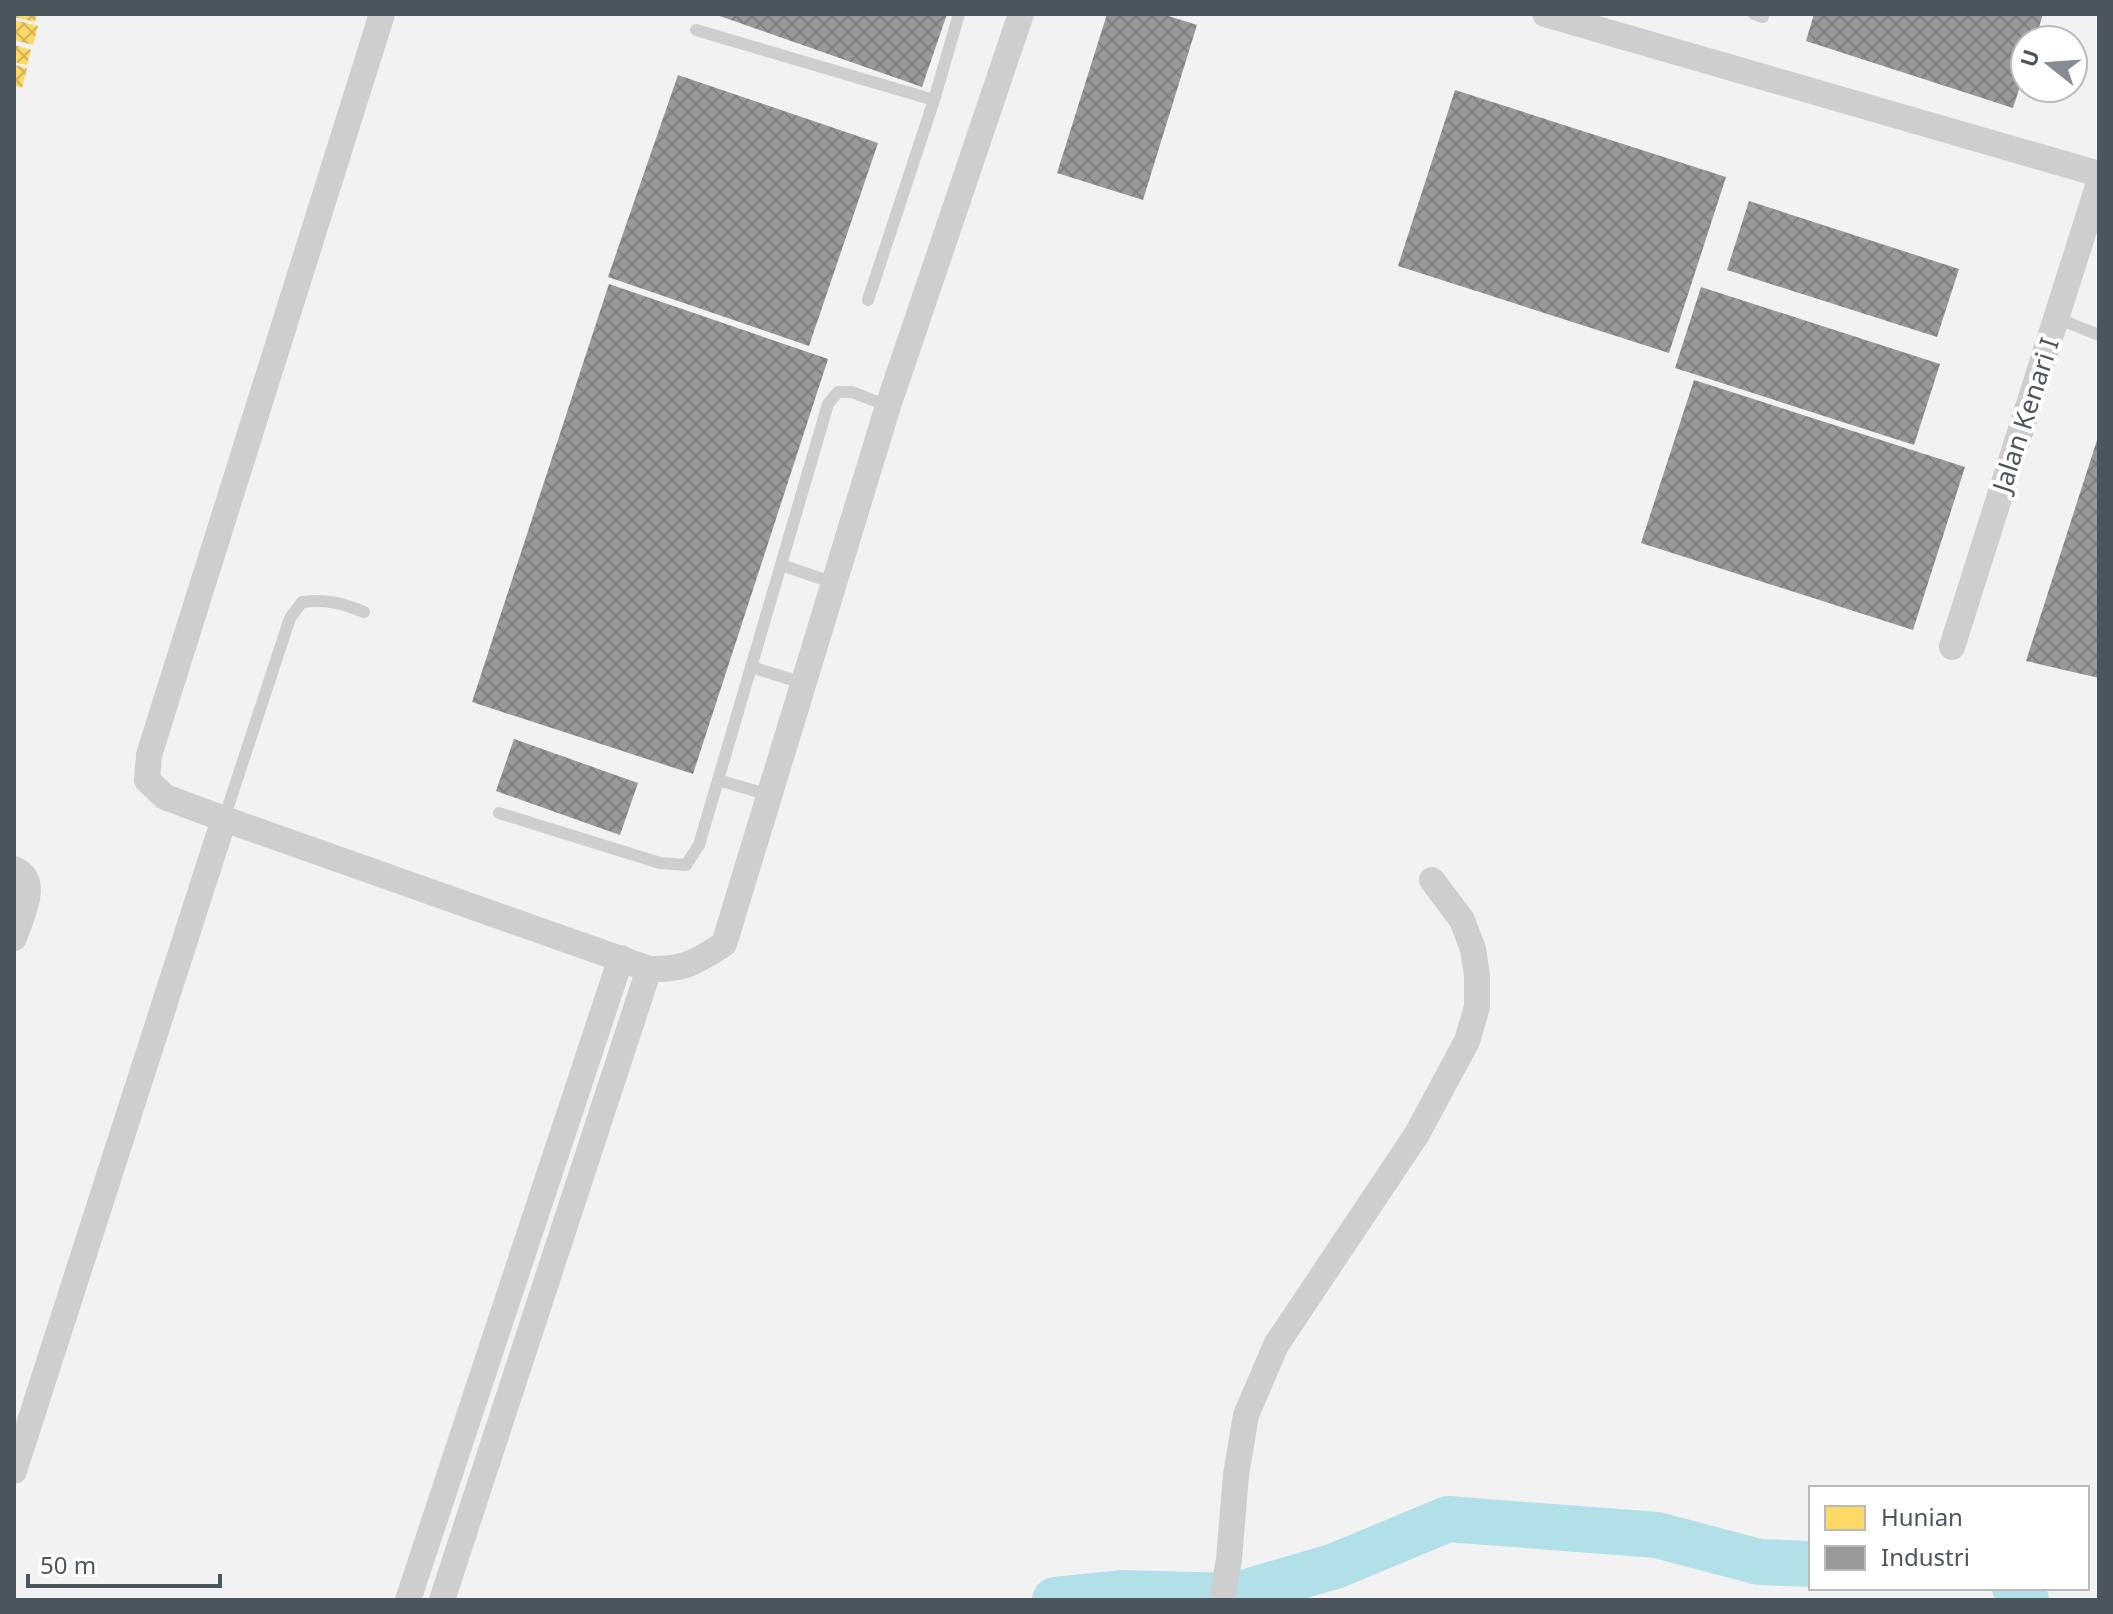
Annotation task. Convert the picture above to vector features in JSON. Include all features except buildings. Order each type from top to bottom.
[{"type":"street","points":[[382,14],[149,755],[147,780],[165,797],[649,969],[673,969],[693,964],[724,944],[888,406],[1021,14]]},
{"type":"street","points":[[1545,14],[2099,174]]},
{"type":"street","name":"Jalan Kenari I","points":[[1952,647],[2099,183]]},
{"type":"street","points":[[14,1471],[224,819]]},
{"type":"street","points":[[14,938],[29,892],[21,875]]},
{"type":"street","points":[[1222,1600],[1246,1415],[1276,1345],[1417,1134],[1467,1041],[1477,1007],[1473,949],[1462,920],[1432,880]]},
{"type":"street","points":[[408,1600],[621,958]]},
{"type":"street","points":[[442,1600],[649,969]]},
{"type":"lane","points":[[868,300],[959,14]]},
{"type":"lane","points":[[696,30],[934,100]]},
{"type":"lane","points":[[2056,318],[2099,335]]},
{"type":"lane","points":[[499,813],[660,863],[686,865],[699,845],[828,404],[838,392],[852,392],[888,406]]},
{"type":"lane","points":[[781,565],[834,583]]},
{"type":"lane","points":[[224,819],[290,618],[302,602],[321,600],[338,602],[364,612]]},
{"type":"lane","points":[[751,667],[803,683]]},
{"type":"lane","points":[[718,780],[769,795]]},
{"type":"waterway","points":[[1055,1600],[1123,1593],[1233,1596],[1335,1566],[1448,1519],[1657,1535],[1759,1562],[1809,1564]]},
{"type":"waterway","points":[[2017,1590],[2026,1600]]}]
